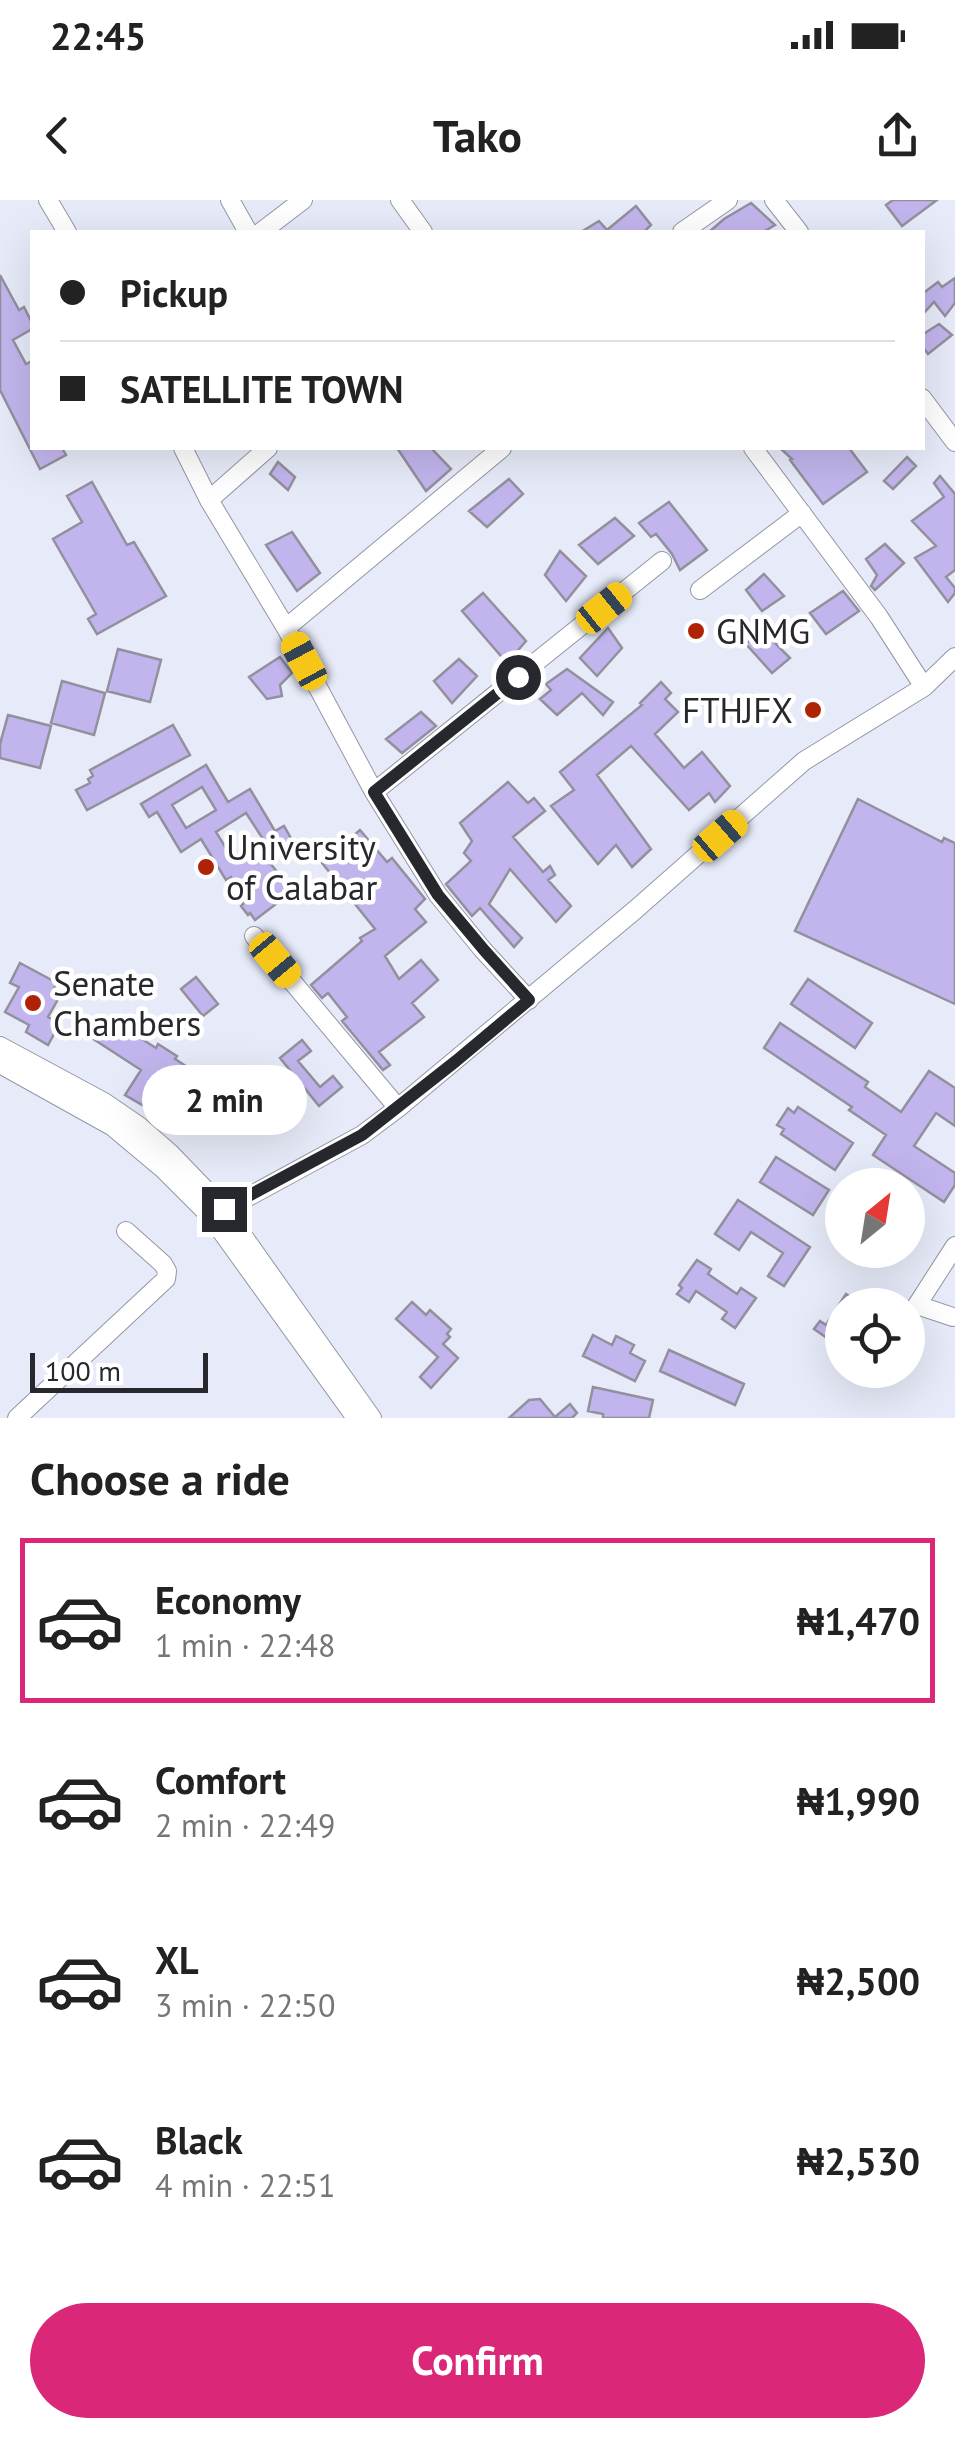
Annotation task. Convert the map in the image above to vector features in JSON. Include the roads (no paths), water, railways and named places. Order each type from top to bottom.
[{"type":"street","points":[[48,200],[66,230]]},
{"type":"street","points":[[230,200],[247,230]]},
{"type":"street","points":[[263,230],[302,200]]},
{"type":"street","points":[[400,200],[422,230]]},
{"type":"street","points":[[685,230],[728,200]]},
{"type":"street","points":[[774,200],[797,230]]},
{"type":"street","points":[[925,402],[955,442]]},
{"type":"street","points":[[184,450],[374,792],[438,895],[529,1000]]},
{"type":"street","points":[[209,500],[266,450]]},
{"type":"street","points":[[286,628],[500,450]]},
{"type":"street","points":[[754,450],[879,617],[924,688]]},
{"type":"street","points":[[700,590],[802,513]]},
{"type":"street","points":[[374,792],[662,561]]},
{"type":"street","points":[[218,1213],[362,1135],[398,1108],[635,910],[804,761],[924,688],[955,657]]},
{"type":"street","points":[[254,936],[398,1108]]},
{"type":"street","points":[[0,1046],[104,1102],[170,1153],[372,1418]]},
{"type":"street","points":[[0,1064],[112,1126],[218,1213],[356,1418]]},
{"type":"street","points":[[18,1418],[166,1279],[164,1264],[126,1230]]},
{"type":"street","points":[[953,1317],[917,1305],[955,1246]]},
{"type":"place","name":"GNMG","points":[[696,631]]},
{"type":"place","name":"FTHJFX","points":[[813,710]]},
{"type":"place","name":"University of Calabar","points":[[206,867]]},
{"type":"place","name":"Senate Chambers","points":[[33,1003]]}]
